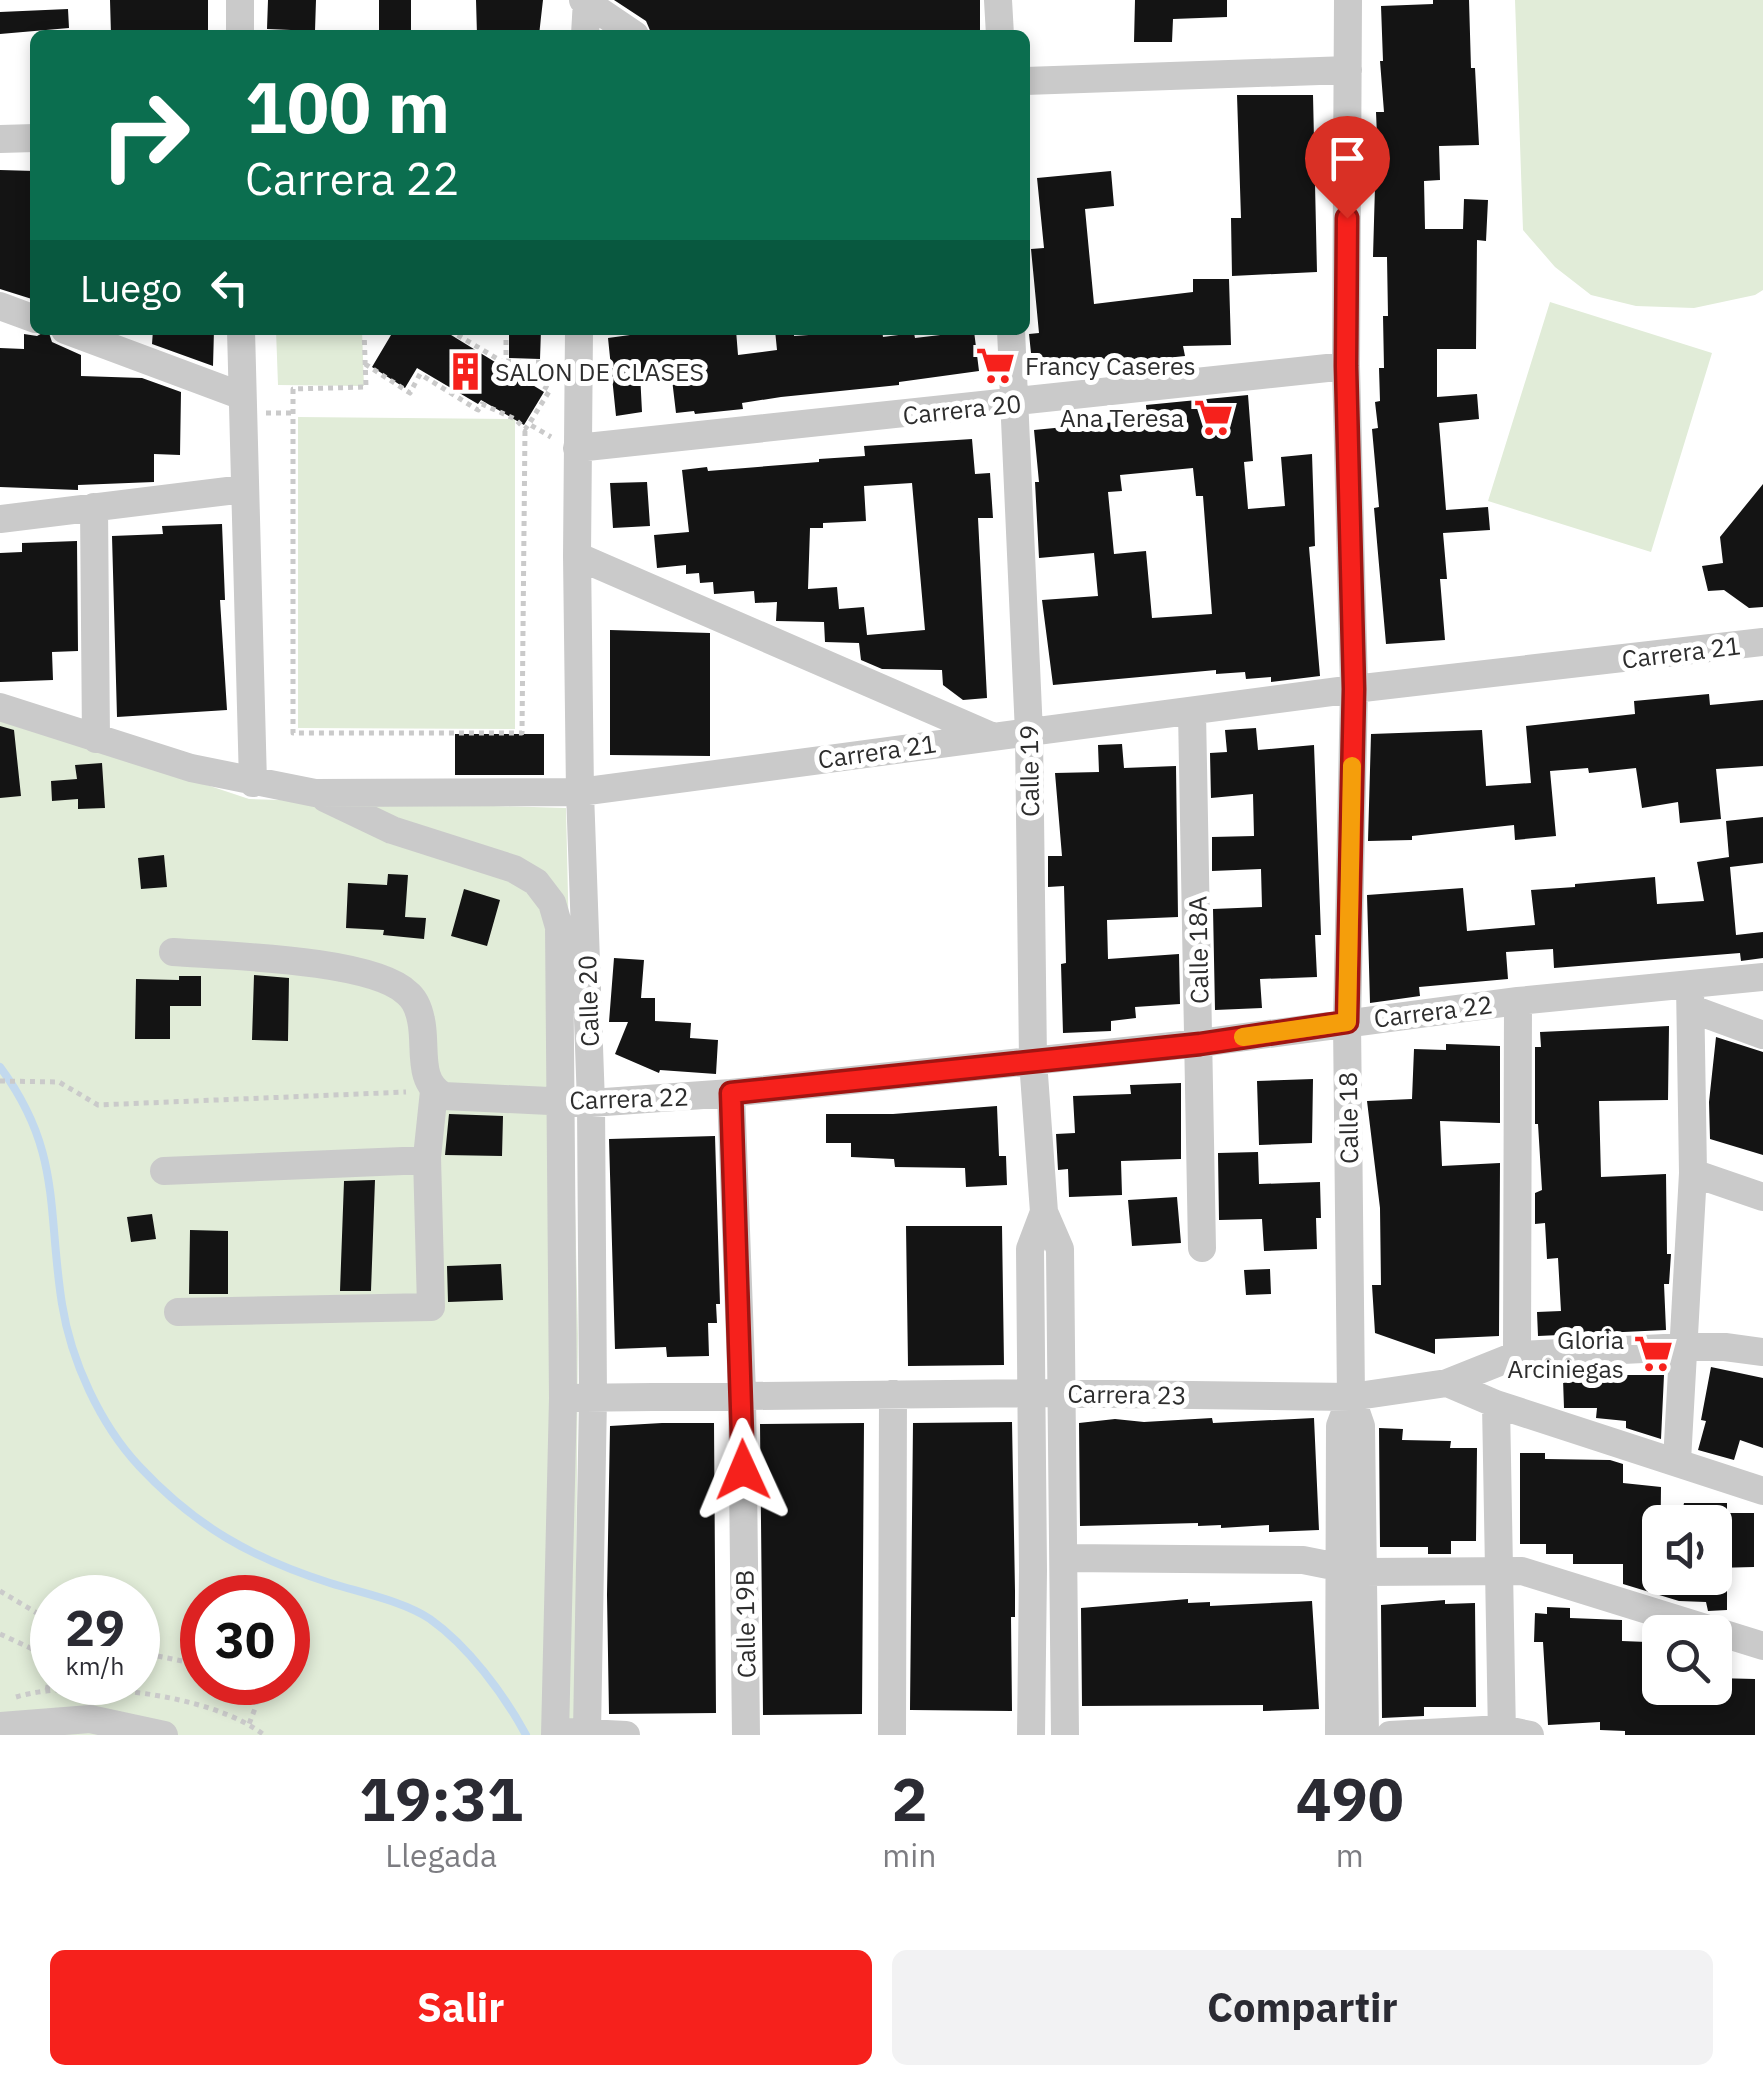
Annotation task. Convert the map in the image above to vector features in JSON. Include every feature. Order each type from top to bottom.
[{"type":"street","points":[[240,0],[240,30]]},
{"type":"street","points":[[998,0],[1000,30]]},
{"type":"street","name":"Calle 18","points":[[1348,0],[1346,366],[1354,689],[1347,1022],[1352,1397],[1340,1426],[1365,1735]]},
{"type":"street","points":[[585,2],[585,30]]},
{"type":"street","points":[[585,2],[627,30]]},
{"type":"street","points":[[1030,81],[1348,70]]},
{"type":"street","points":[[0,139],[30,138]]},
{"type":"street","points":[[0,306],[30,317]]},
{"type":"street","points":[[77,335],[248,404]]},
{"type":"street","points":[[242,335],[248,404],[244,490],[252,783]]},
{"type":"street","name":"Calle 20","points":[[579,335],[568,445],[578,556],[580,792],[592,1102],[586,1732]]},
{"type":"street","name":"Calle 19","points":[[1010,335],[1028,733],[1033,1062],[1044,1212],[1060,1249],[1065,1735]]},
{"type":"street","name":"Carrera 20","points":[[568,445],[1013,403],[1346,366]]},
{"type":"street","points":[[0,520],[244,490]]},
{"type":"street","points":[[94,507],[96,739]]},
{"type":"street","points":[[578,556],[990,736]]},
{"type":"street","name":"Carrera 21","points":[[0,708],[252,783],[314,793],[580,792],[1354,689],[1763,642]]},
{"type":"street","name":"Calle 18A","points":[[1192,712],[1202,1248]]},
{"type":"street","points":[[314,793],[392,830],[514,869],[536,882],[552,903],[559,927],[563,1398],[556,1734],[626,1735]]},
{"type":"street","points":[[173,952],[326,966],[365,974],[406,991],[422,1020],[427,1082],[434,1091],[427,1160],[431,1307],[178,1312]]},
{"type":"street","name":"Carrera 22","points":[[434,1091],[444,1096],[560,1102],[731,1093],[1200,1044],[1518,1001],[1691,997],[1763,978]]},
{"type":"street","points":[[1677,1461],[1693,1174],[1691,997],[1763,1034]]},
{"type":"street","points":[[1517,1355],[1518,1001]]},
{"type":"street","name":"Calle 19B","points":[[731,1093],[742,1394],[746,1735]]},
{"type":"street","points":[[164,1170],[427,1160]]},
{"type":"street","points":[[1693,1174],[1763,1197]]},
{"type":"street","name":"Calle 19","points":[[1031,1735],[1030,1248],[1044,1212]]},
{"type":"street","name":"Carrera 23","points":[[563,1398],[1032,1393],[1352,1397],[1446,1383],[1517,1355],[1685,1346],[1725,1346],[1763,1352]]},
{"type":"street","points":[[1446,1383],[1496,1404],[1763,1491]]},
{"type":"street","points":[[892,1735],[893,1394]]},
{"type":"street","points":[[1496,1404],[1502,1732]]},
{"type":"street","points":[[1064,1558],[1303,1560],[1351,1571],[1500,1571],[1544,1575],[1763,1648],[1763,1637]]},
{"type":"street","name":"Calle 18","points":[[1339,1735],[1351,1571]]},
{"type":"street","points":[[0,1726],[90,1719],[160,1735]]},
{"type":"street","points":[[1390,1735],[1530,1735]]},
{"type":"path","points":[[364,335],[366,387],[293,389],[293,733],[522,733],[527,427],[550,390],[458,335]]},
{"type":"path","points":[[506,335],[506,363]]},
{"type":"path","points":[[506,363],[560,364]]},
{"type":"path","points":[[366,364],[410,393],[420,374],[478,410],[482,404],[568,445]]},
{"type":"path","points":[[248,404],[293,413]]},
{"type":"path","points":[[0,1082],[59,1082],[98,1105],[434,1091]]},
{"type":"path","points":[[0,1591],[30,1609]]},
{"type":"path","points":[[0,1634],[30,1648]]},
{"type":"path","points":[[250,1724],[256,1705]]},
{"type":"green space","points":[[1515,0],[1763,0],[1763,290],[1694,308],[1636,306],[1591,295],[1555,267],[1523,230]]},
{"type":"green space","points":[[1550,302],[1712,353],[1651,552],[1488,501]]},
{"type":"green space","points":[[276,335],[362,335],[364,386],[278,385]]},
{"type":"green space","points":[[298,417],[515,419],[515,729],[298,728]]},
{"type":"green space","points":[[0,716],[249,799],[566,808],[578,1335],[575,1735],[0,1735]]},
{"type":"building","points":[[110,0],[208,0],[208,30],[111,30]]},
{"type":"building","points":[[268,0],[316,0],[315,30],[267,29]]},
{"type":"building","points":[[379,0],[411,0],[411,30],[379,30]]},
{"type":"building","points":[[476,0],[543,0],[540,30],[477,30]]},
{"type":"building","points":[[614,0],[980,0],[980,30],[650,30],[646,21]]},
{"type":"building","points":[[1135,0],[1227,0],[1227,17],[1173,19],[1172,42],[1134,42]]},
{"type":"building","points":[[1433,0],[1469,0],[1479,145],[1439,146],[1440,180],[1424,181],[1425,229],[1463,229],[1464,199],[1488,200],[1486,241],[1477,240],[1476,349],[1437,349],[1437,397],[1477,394],[1479,419],[1439,423],[1446,510],[1488,507],[1490,530],[1443,533],[1447,579],[1440,579],[1445,640],[1386,644],[1374,508],[1379,507],[1372,429],[1378,428],[1375,402],[1380,401],[1379,368],[1384,368],[1383,316],[1388,316],[1387,257],[1373,257],[1375,186],[1379,186],[1376,112],[1384,112],[1381,6],[1433,4]]},
{"type":"building","points":[[68,9],[69,28],[0,34],[0,12]]},
{"type":"building","points":[[1237,95],[1313,95],[1317,272],[1232,276],[1231,218],[1241,218]]},
{"type":"building","points":[[0,170],[30,171],[30,298],[0,289]]},
{"type":"building","points":[[1111,171],[1114,206],[1085,209],[1094,304],[1193,292],[1193,279],[1229,279],[1231,345],[1183,346],[1185,356],[1033,372],[1029,335],[1039,333],[1031,249],[1044,248],[1037,178]]},
{"type":"building","points":[[24,334],[50,335],[52,342],[81,355],[81,376],[142,378],[181,392],[180,455],[154,454],[154,482],[78,485],[78,490],[0,487],[0,348],[24,349]]},
{"type":"building","points":[[153,335],[214,335],[213,366],[152,344]]},
{"type":"building","points":[[391,335],[451,335],[544,392],[524,425],[481,400],[478,404],[417,368],[405,388],[372,367]]},
{"type":"building","points":[[509,335],[541,335],[540,359],[509,358]]},
{"type":"building","points":[[736,335],[738,355],[777,350],[776,335],[974,335],[979,371],[899,385],[781,397],[742,403],[743,409],[695,414],[676,413],[671,371],[640,373],[642,412],[616,416],[608,338]]},
{"type":"building","points":[[1248,395],[1253,461],[1244,462],[1248,509],[1285,506],[1281,457],[1312,454],[1315,546],[1309,547],[1320,676],[1271,682],[1271,677],[1246,679],[1245,672],[1216,674],[1216,670],[1053,685],[1042,600],[1098,596],[1094,553],[1039,558],[1034,430],[1147,419],[1146,405]],"holes":[[[1193,468],[1196,496],[1203,496],[1212,614],[1152,618],[1146,551],[1114,554],[1108,492],[1122,491],[1120,475]]]},
{"type":"building","points":[[972,439],[975,474],[990,473],[993,518],[978,518],[987,698],[963,700],[943,685],[942,670],[882,669],[861,660],[859,643],[825,642],[824,622],[776,621],[777,602],[755,603],[754,591],[714,594],[713,582],[700,583],[699,573],[686,574],[686,565],[657,568],[654,535],[689,532],[682,470],[865,456],[864,446]],"holes":[[[912,483],[925,630],[867,635],[864,607],[839,609],[837,587],[808,589],[810,528],[823,528],[823,523],[866,521],[864,486]]]},
{"type":"building","points":[[647,482],[650,526],[613,528],[610,483]]},
{"type":"building","points":[[1763,484],[1763,607],[1749,608],[1724,590],[1708,591],[1702,566],[1723,563],[1720,537]]},
{"type":"building","points":[[222,524],[225,600],[220,600],[227,710],[117,717],[112,536],[163,534],[162,526]]},
{"type":"building","points":[[77,541],[78,651],[52,652],[53,680],[0,682],[0,553],[22,552],[22,543]]},
{"type":"building","points":[[610,630],[710,633],[710,756],[610,755]]},
{"type":"building","points":[[1709,694],[1710,705],[1763,700],[1763,766],[1716,769],[1721,819],[1680,823],[1678,802],[1642,808],[1636,768],[1589,773],[1588,768],[1550,771],[1556,836],[1515,840],[1514,825],[1412,836],[1412,840],[1368,841],[1371,734],[1482,730],[1486,786],[1531,783],[1526,726],[1635,714],[1634,701]]},
{"type":"building","points":[[0,726],[14,730],[21,796],[0,798]]},
{"type":"building","points":[[1256,728],[1258,750],[1314,745],[1321,935],[1315,935],[1317,977],[1260,979],[1262,1008],[1215,1010],[1213,909],[1262,907],[1261,869],[1212,871],[1212,837],[1254,836],[1253,794],[1211,798],[1210,753],[1227,752],[1225,730]]},
{"type":"building","points":[[455,734],[544,734],[544,775],[455,775]]},
{"type":"building","points":[[1122,744],[1124,768],[1176,766],[1178,917],[1107,920],[1108,959],[1179,954],[1180,1004],[1135,1007],[1136,1018],[1111,1021],[1111,1031],[1063,1033],[1064,886],[1048,887],[1048,856],[1062,856],[1055,773],[1099,772],[1098,745]]},
{"type":"building","points":[[102,763],[105,808],[78,809],[78,799],[52,801],[51,781],[77,779],[75,765]]},
{"type":"building","points":[[1763,817],[1763,863],[1730,867],[1736,935],[1763,932],[1763,958],[1741,961],[1740,953],[1554,968],[1553,949],[1506,952],[1508,979],[1419,987],[1420,996],[1370,1003],[1367,895],[1463,888],[1467,931],[1535,925],[1531,890],[1575,884],[1655,877],[1657,904],[1704,901],[1697,862],[1729,857],[1726,821]]},
{"type":"building","points":[[164,855],[167,887],[141,889],[138,858]]},
{"type":"building","points":[[388,874],[408,875],[405,917],[426,918],[424,939],[383,935],[384,930],[346,928],[348,883],[387,885]]},
{"type":"building","points":[[464,889],[500,900],[487,946],[451,936]]},
{"type":"building","points":[[614,958],[644,960],[641,998],[655,998],[655,1021],[691,1023],[690,1038],[718,1040],[716,1074],[660,1070],[659,1073],[615,1054],[628,1022],[609,1022]]},
{"type":"building","points":[[254,975],[289,978],[288,1041],[252,1040]]},
{"type":"building","points":[[179,976],[201,976],[201,1006],[170,1006],[170,1039],[135,1039],[136,979],[179,980]]},
{"type":"building","points":[[1669,1026],[1668,1100],[1599,1101],[1601,1177],[1666,1174],[1667,1254],[1671,1254],[1669,1284],[1664,1284],[1666,1330],[1538,1336],[1537,1312],[1561,1311],[1558,1258],[1547,1259],[1545,1223],[1535,1224],[1535,1193],[1542,1190],[1535,1124],[1535,1047],[1541,1047],[1540,1032]]},
{"type":"building","points":[[1716,1037],[1763,1052],[1763,1155],[1710,1139],[1709,1102]]},
{"type":"building","points":[[1446,1044],[1500,1046],[1500,1123],[1440,1121],[1442,1166],[1500,1163],[1499,1336],[1435,1339],[1435,1354],[1375,1333],[1372,1285],[1381,1285],[1380,1208],[1367,1101],[1412,1099],[1414,1049],[1446,1050]]},
{"type":"building","points":[[1313,1079],[1312,1143],[1259,1145],[1257,1081]]},
{"type":"building","points":[[1181,1083],[1181,1159],[1121,1161],[1122,1195],[1069,1197],[1068,1169],[1058,1170],[1056,1134],[1075,1133],[1073,1096],[1131,1094],[1130,1085]]},
{"type":"building","points":[[997,1106],[999,1156],[1006,1156],[1007,1185],[966,1187],[965,1168],[895,1167],[894,1159],[851,1157],[851,1143],[826,1143],[826,1114],[893,1114]]},
{"type":"building","points":[[449,1114],[503,1116],[502,1156],[445,1155]]},
{"type":"building","points":[[715,1136],[720,1304],[716,1304],[717,1323],[708,1323],[709,1356],[667,1357],[666,1347],[615,1349],[609,1139]]},
{"type":"building","points":[[1258,1152],[1259,1184],[1320,1182],[1317,1249],[1264,1251],[1262,1219],[1219,1220],[1218,1153]]},
{"type":"building","points":[[375,1180],[371,1291],[340,1291],[344,1181]]},
{"type":"building","points":[[1177,1197],[1181,1243],[1132,1246],[1128,1200]]},
{"type":"building","points":[[152,1214],[156,1239],[131,1242],[127,1217]]},
{"type":"building","points":[[906,1226],[1002,1226],[1004,1365],[908,1366]]},
{"type":"building","points":[[190,1230],[228,1231],[228,1294],[189,1294]]},
{"type":"building","points":[[501,1264],[503,1300],[448,1302],[447,1266]]},
{"type":"building","points":[[1270,1269],[1271,1294],[1246,1295],[1244,1270]]},
{"type":"building","points":[[1711,1367],[1763,1378],[1763,1448],[1740,1440],[1734,1460],[1698,1450],[1706,1421],[1701,1420]]},
{"type":"building","points":[[1664,1375],[1661,1439],[1626,1428],[1626,1421],[1596,1418],[1597,1408],[1564,1408],[1563,1379]]},
{"type":"building","points":[[1212,1418],[1213,1423],[1314,1418],[1319,1530],[1269,1532],[1269,1525],[1221,1528],[1198,1523],[1080,1526],[1079,1423]]},
{"type":"building","points":[[1012,1422],[1012,1711],[910,1710],[913,1423]]},
{"type":"building","points":[[714,1423],[716,1713],[609,1714],[610,1426]]},
{"type":"building","points":[[864,1423],[862,1714],[763,1715],[760,1424]]},
{"type":"building","points":[[1379,1428],[1403,1429],[1402,1440],[1451,1441],[1450,1448],[1477,1448],[1476,1541],[1451,1541],[1451,1554],[1428,1554],[1428,1547],[1380,1547]]},
{"type":"building","points":[[1520,1453],[1545,1453],[1545,1459],[1610,1460],[1623,1464],[1623,1483],[1661,1487],[1661,1505],[1642,1505],[1642,1590],[1623,1584],[1623,1564],[1573,1564],[1573,1554],[1546,1554],[1546,1544],[1520,1544]]},
{"type":"building","points":[[1684,1503],[1727,1503],[1727,1505]]},
{"type":"building","points":[[1732,1513],[1754,1513],[1754,1567],[1732,1568]]},
{"type":"building","points":[[1659,1595],[1727,1595],[1727,1610],[1708,1611],[1706,1602],[1679,1601]]},
{"type":"building","points":[[1188,1599],[1188,1603],[1210,1602],[1210,1606],[1312,1601],[1319,1709],[1263,1711],[1263,1705],[1082,1706],[1081,1608]]},
{"type":"building","points":[[1445,1600],[1445,1604],[1475,1603],[1476,1707],[1424,1707],[1424,1716],[1382,1718],[1381,1605]]},
{"type":"building","points":[[1547,1607],[1570,1608],[1570,1618],[1622,1620],[1622,1641],[1642,1642],[1642,1705],[1732,1705],[1732,1678],[1755,1679],[1755,1735],[1625,1735],[1625,1731],[1600,1730],[1600,1722],[1548,1725],[1543,1642],[1534,1642],[1535,1613],[1547,1614]]},
{"type":"waterway","points":[[0,1067],[20,1097],[43,1154],[62,1304],[72,1347],[89,1391],[125,1449],[182,1506],[250,1551],[330,1583],[395,1602],[430,1619],[484,1672],[526,1735]]},
{"type":"slow traffic","points":[[1243,1037],[1347,1022],[1352,766]]},
{"type":"place","name":"Francy Caseres","points":[[995,365]]},
{"type":"place","name":"SALON DE CLASES","points":[[465,371]]},
{"type":"place","name":"Ana Teresa","points":[[1214,417]]},
{"type":"place","name":"Gloria Arciniegas","points":[[1654,1353]]},
{"type":"route","points":[[743,1470],[731,1093],[1200,1044],[1347,1022],[1354,689],[1346,366],[1347,218]]}]
